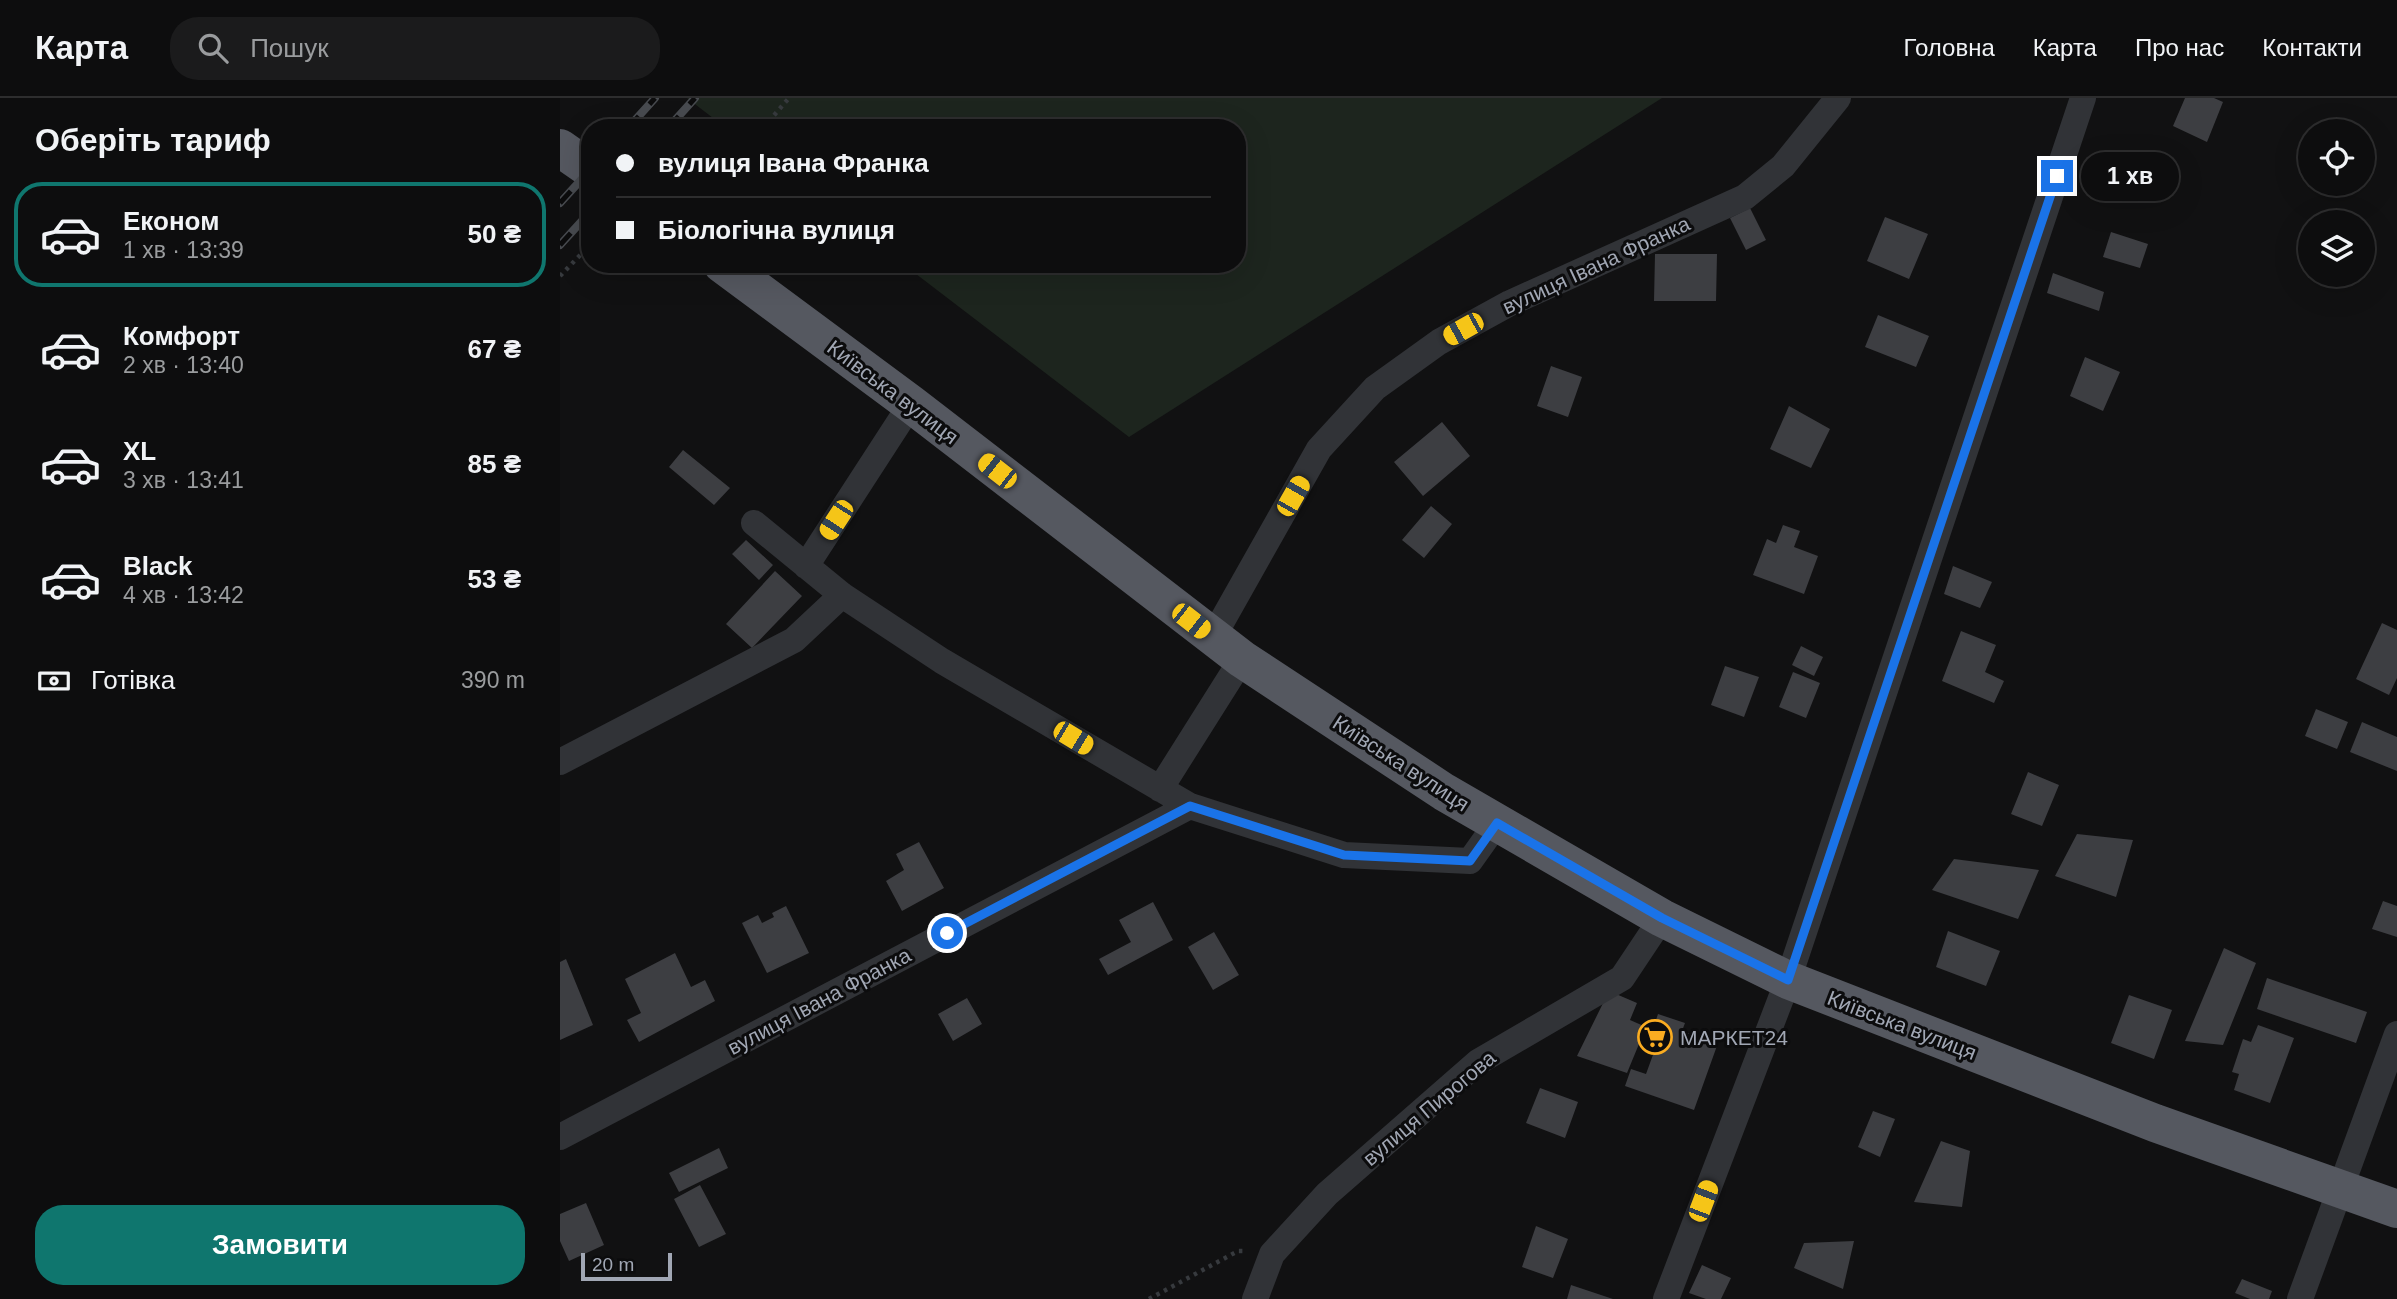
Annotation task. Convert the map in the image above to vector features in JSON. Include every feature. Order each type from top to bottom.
[{"type":"highway","points":[[560,148],[581,163]]},
{"type":"highway","name":"Київська вулиця","points":[[734,273],[911,404],[1228,648],[1444,792],[1662,918],[1788,980],[2155,1123],[2397,1209]]},
{"type":"street","name":"вулиця Івана Франка","points":[[1160,789],[1319,449],[1375,388],[1439,342],[1510,303],[1745,197],[1783,166],[1838,98]]},
{"type":"street","points":[[1665,1299],[1788,980],[2083,98]]},
{"type":"street","points":[[806,566],[911,404]]},
{"type":"street","points":[[754,523],[842,596],[942,661],[1190,806],[1344,855],[1470,861],[1497,823]]},
{"type":"street","points":[[560,762],[794,640],[842,596]]},
{"type":"street","name":"вулиця Івана Франка","points":[[560,1136],[1190,806]]},
{"type":"street","name":"вулиця Пирогова","points":[[1255,1299],[1272,1254],[1327,1194],[1478,1062],[1622,978],[1662,918]]},
{"type":"street","points":[[2300,1299],[2397,1034]]},
{"type":"path","points":[[771,119],[789,98]]},
{"type":"path","points":[[560,276],[581,254]]},
{"type":"path","points":[[1149,1299],[1238,1251],[1272,1254]]},
{"type":"shaded area","points":[[687,98],[1662,98],[1129,437],[915,273],[1246,273],[1246,119],[714,119]]},
{"type":"building","points":[[2185,98],[2214,98],[2223,102],[2207,142],[2173,126]]},
{"type":"building","points":[[1750,208],[1766,240],[1746,250],[1730,218]]},
{"type":"building","points":[[1885,217],[1928,234],[1909,279],[1867,261]]},
{"type":"building","points":[[2111,232],[2148,244],[2140,268],[2103,257]]},
{"type":"building","points":[[1655,254],[1717,254],[1716,301],[1654,301]]},
{"type":"building","points":[[2053,273],[2104,292],[2099,311],[2047,293]]},
{"type":"building","points":[[1878,315],[1929,336],[1916,367],[1865,347]]},
{"type":"building","points":[[2085,357],[2120,372],[2103,411],[2070,396]]},
{"type":"building","points":[[1551,366],[1582,377],[1568,417],[1537,406]]},
{"type":"building","points":[[1789,406],[1830,429],[1811,468],[1770,449]]},
{"type":"building","points":[[1442,422],[1470,456],[1423,496],[1394,462]]},
{"type":"building","points":[[683,450],[730,488],[714,505],[669,467]]},
{"type":"building","points":[[1431,506],[1452,524],[1424,558],[1402,540]]},
{"type":"building","points":[[1783,525],[1800,531],[1794,547],[1818,556],[1804,594],[1753,575],[1767,539],[1776,543]]},
{"type":"building","points":[[746,540],[773,565],[759,580],[732,554]]},
{"type":"building","points":[[1953,566],[1992,582],[1980,608],[1944,594]]},
{"type":"building","points":[[775,571],[802,596],[752,648],[726,624]]},
{"type":"building","points":[[2382,623],[2397,630],[2397,678],[2389,695],[2356,679]]},
{"type":"building","points":[[1961,631],[1996,645],[1985,672],[2004,681],[1994,703],[1942,681]]},
{"type":"building","points":[[1801,646],[1823,657],[1814,676],[1792,665]]},
{"type":"building","points":[[1725,666],[1759,677],[1744,717],[1711,705]]},
{"type":"building","points":[[1793,672],[1820,683],[1806,718],[1779,707]]},
{"type":"building","points":[[2316,709],[2348,722],[2337,749],[2305,736]]},
{"type":"building","points":[[2362,722],[2397,737],[2397,771],[2350,752]]},
{"type":"building","points":[[2028,772],[2059,785],[2042,826],[2011,814]]},
{"type":"building","points":[[2077,834],[2133,840],[2116,897],[2055,876]]},
{"type":"building","points":[[919,842],[944,888],[902,911],[886,881],[904,870],[896,854]]},
{"type":"building","points":[[1954,859],[2039,870],[2018,919],[1932,890]]},
{"type":"building","points":[[2383,901],[2397,906],[2397,937],[2372,929]]},
{"type":"building","points":[[1153,902],[1173,940],[1108,975],[1099,959],[1131,942],[1119,920]]},
{"type":"building","points":[[786,906],[809,953],[767,973],[742,923],[758,915],[762,923],[774,917],[772,913]]},
{"type":"building","points":[[1948,931],[2000,951],[1986,986],[1936,967]]},
{"type":"building","points":[[1214,932],[1239,975],[1213,990],[1188,947]]},
{"type":"building","points":[[2224,948],[2256,963],[2223,1045],[2185,1041]]},
{"type":"building","points":[[675,953],[691,987],[705,980],[715,1001],[639,1042],[627,1020],[641,1013],[625,979]]},
{"type":"building","points":[[566,959],[593,1025],[560,1040],[560,962]]},
{"type":"building","points":[[2267,978],[2367,1012],[2356,1043],[2257,1009]]},
{"type":"building","points":[[1609,991],[1637,1003],[1630,1020],[1646,1027],[1627,1073],[1577,1056]]},
{"type":"building","points":[[2129,995],[2172,1010],[2154,1059],[2111,1043]]},
{"type":"building","points":[[967,998],[982,1024],[953,1041],[938,1014]]},
{"type":"building","points":[[1658,1014],[1685,1023],[1682,1031],[1718,1043],[1694,1110],[1625,1086],[1631,1069],[1646,1074],[1658,1041],[1650,1038]]},
{"type":"building","points":[[2258,1025],[2294,1038],[2270,1103],[2234,1090],[2239,1074],[2232,1072],[2243,1039],[2251,1042]]},
{"type":"building","points":[[1540,1088],[1578,1102],[1565,1138],[1526,1123]]},
{"type":"building","points":[[1873,1111],[1895,1119],[1880,1157],[1858,1147]]},
{"type":"building","points":[[1941,1141],[1970,1151],[1962,1207],[1914,1202]]},
{"type":"building","points":[[719,1148],[728,1168],[679,1192],[669,1173]]},
{"type":"building","points":[[700,1185],[726,1234],[699,1247],[674,1199]]},
{"type":"building","points":[[586,1203],[604,1245],[569,1261],[560,1241],[560,1214]]},
{"type":"building","points":[[1536,1226],[1568,1239],[1553,1278],[1522,1267]]},
{"type":"building","points":[[1854,1241],[1843,1289],[1794,1268],[1804,1243]]},
{"type":"building","points":[[1702,1265],[1731,1278],[1721,1299],[1706,1299],[1689,1293]]},
{"type":"building","points":[[2242,1279],[2272,1291],[2269,1299],[2250,1299],[2235,1293]]},
{"type":"building","points":[[1571,1285],[1613,1299],[1567,1299]]},
{"type":"railway","points":[[636,119],[655,98]]},
{"type":"railway","points":[[676,119],[695,98]]},
{"type":"railway","points":[[560,203],[581,180]]},
{"type":"railway","points":[[560,245],[581,222]]},
{"type":"place","name":"МАРКЕТ24","points":[[1655,1037]]},
{"type":"route","points":[[947,933],[1190,806],[1344,855],[1470,861],[1497,823],[1662,918],[1788,980],[2057,176]]}]
